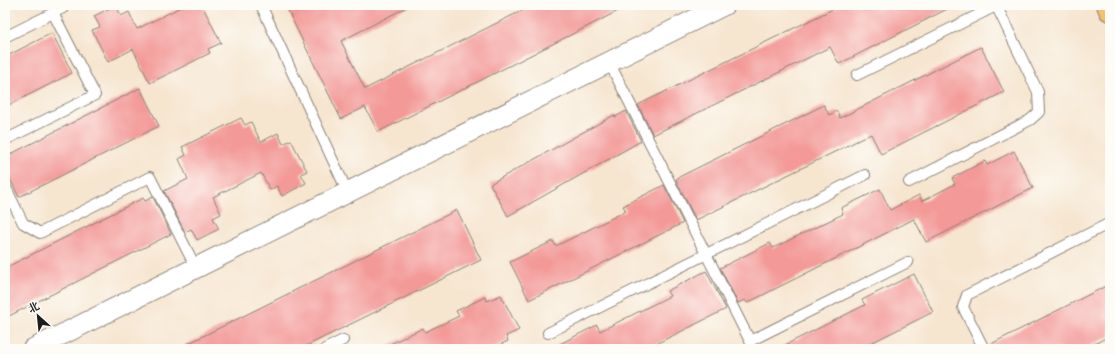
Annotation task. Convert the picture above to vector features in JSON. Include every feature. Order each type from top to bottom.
[{"type":"main road","points":[[1108,5],[1110,10]]},
{"type":"street","points":[[34,349],[724,5]]},
{"type":"lane","points":[[5,37],[63,8],[61,5]]},
{"type":"lane","points":[[261,5],[348,193]]},
{"type":"lane","points":[[857,75],[996,6],[1038,92],[1038,112],[1030,120],[909,182]]},
{"type":"lane","points":[[5,140],[95,95],[53,13]]},
{"type":"lane","points":[[609,62],[750,341],[908,262]]},
{"type":"lane","points":[[548,333],[865,175]]},
{"type":"lane","points":[[5,186],[23,223],[40,233],[150,177],[196,268]]},
{"type":"lane","points":[[984,349],[963,307],[967,295],[1110,223]]},
{"type":"lane","points":[[325,349],[344,340]]},
{"type":"building","points":[[116,5],[121,16],[129,12],[137,29],[185,5],[202,5],[221,43],[208,49],[210,53],[150,83],[133,49],[108,62],[92,30],[100,27],[94,16]]},
{"type":"building","points":[[301,5],[411,5],[341,41],[365,89],[533,5],[630,5],[378,132],[365,107],[341,119],[288,11]]},
{"type":"building","points":[[841,5],[955,5],[839,64],[830,47],[653,135],[638,105]]},
{"type":"building","points":[[52,33],[72,73],[5,107],[5,57]]},
{"type":"building","points":[[981,47],[1004,92],[881,154],[871,134],[696,220],[676,180],[679,177],[824,105],[829,115],[837,111],[840,118]]},
{"type":"building","points":[[140,88],[159,126],[19,197],[5,169],[5,157]]},
{"type":"building","points":[[626,111],[641,141],[508,216],[490,184],[614,115],[615,117]]},
{"type":"building","points":[[241,118],[245,125],[251,122],[261,142],[278,133],[283,144],[291,140],[307,171],[301,174],[306,183],[282,196],[277,186],[270,190],[261,173],[213,197],[221,214],[213,218],[219,229],[197,240],[191,229],[185,232],[164,191],[188,179],[179,159],[186,155],[182,147]]},
{"type":"building","points":[[1014,151],[1033,188],[926,242],[914,219],[747,303],[745,300],[738,303],[720,268],[770,243],[773,248],[843,214],[841,208],[880,189],[890,210],[919,195],[922,201],[955,184],[952,178],[985,161],[987,165]]},
{"type":"building","points":[[664,185],[683,223],[529,300],[510,262],[553,241],[556,246],[626,211],[623,206]]},
{"type":"building","points":[[153,197],[171,234],[5,318],[5,268],[143,198],[145,201]]},
{"type":"building","points":[[457,210],[481,260],[300,349],[177,349]]},
{"type":"building","points":[[706,271],[726,309],[646,349],[550,349],[597,325],[600,331],[670,296],[667,291]]},
{"type":"building","points":[[914,274],[933,312],[859,349],[777,349],[865,305],[862,300]]},
{"type":"building","points":[[1110,284],[1110,336],[1084,349],[990,349],[989,345]]},
{"type":"building","points":[[501,295],[519,330],[506,336],[508,341],[491,349],[380,349],[423,328],[425,332],[459,316],[456,311],[485,297],[487,301]]}]
